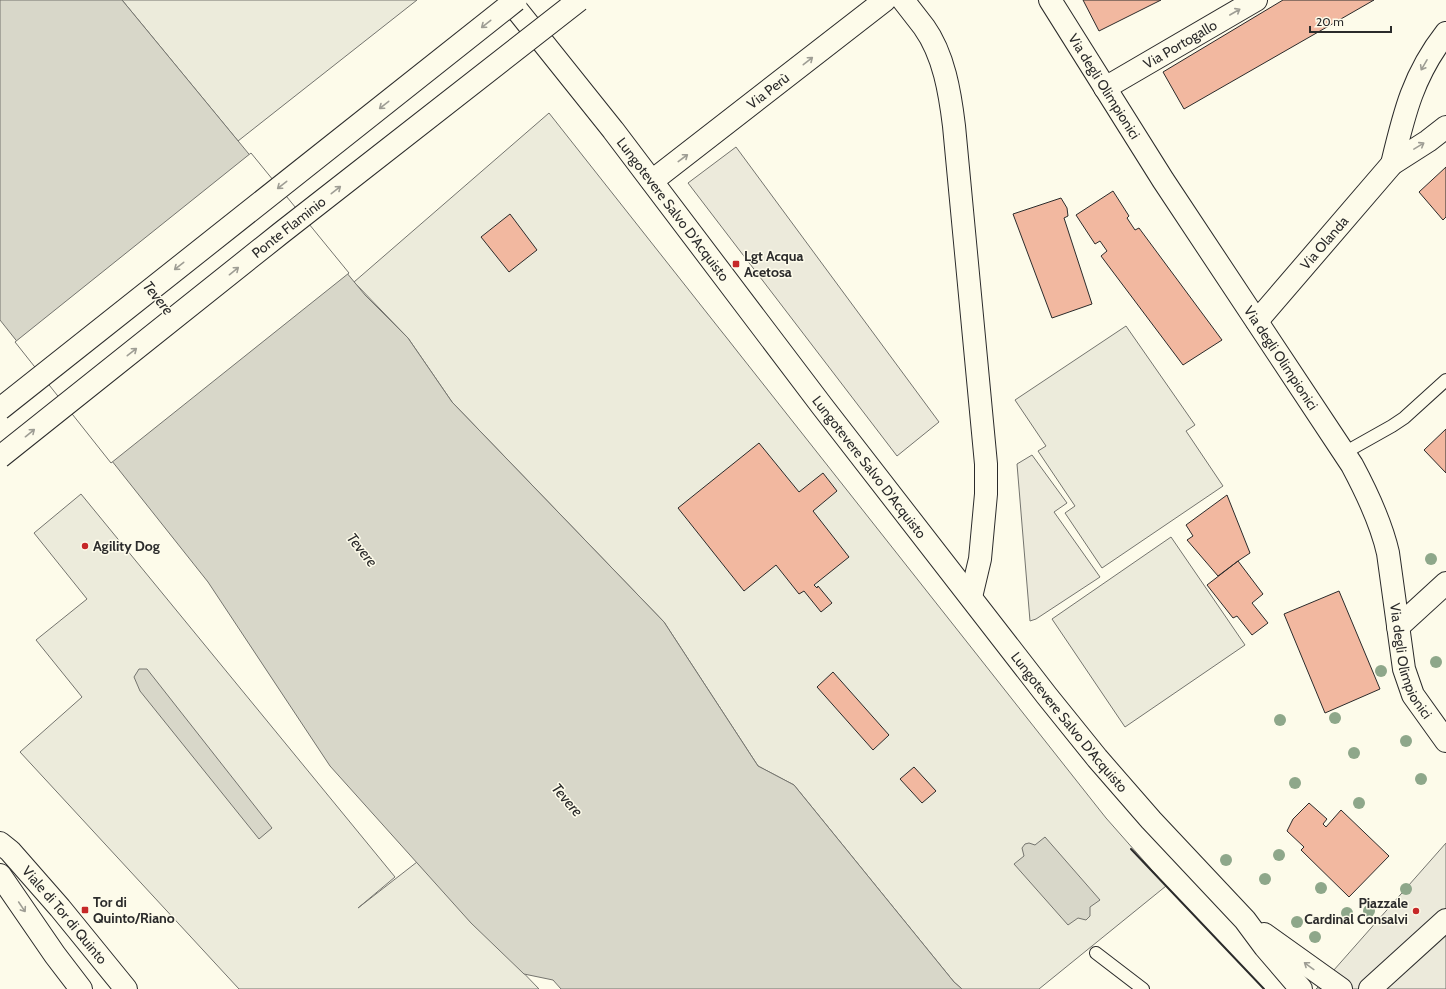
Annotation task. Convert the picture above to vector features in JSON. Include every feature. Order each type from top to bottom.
[{"type":"main road","name":"Lungotevere Salvo D'Acquisto","points":[[509,0],[652,181],[822,406],[1047,696],[1097,758],[1151,820],[1245,920],[1264,948],[1301,989]]},
{"type":"main road","points":[[0,409],[516,0]]},
{"type":"main road","name":"Ponte Flaminio","points":[[0,457],[579,0]]},
{"type":"main road","name":"Via Perù","points":[[652,181],[885,0]]},
{"type":"main road","points":[[903,0],[929,35],[948,85],[952,106],[984,440],[986,482],[985,513],[980,559],[971,597]]},
{"type":"main road","name":"Via degli Olimpionici","points":[[1050,0],[1167,186],[1352,465],[1368,496],[1386,540],[1404,669],[1413,695],[1446,741]]},
{"type":"main road","name":"Via Portogallo","points":[[1105,88],[1256,0]]},
{"type":"main road","name":"Via Olanda","points":[[1392,164],[1406,107],[1416,82],[1423,67],[1446,33]]},
{"type":"main road","name":"Via Olanda","points":[[1257,321],[1392,164],[1446,128]]},
{"type":"main road","points":[[1398,627],[1446,583]]},
{"type":"main road","name":"Viale di Tor di Quinto","points":[[0,843],[10,851],[126,989]]},
{"type":"main road","name":"Viale di Tor di Quinto","points":[[0,875],[55,955],[81,989]]},
{"type":"main road","name":"Lungotevere Salvo D'Acquisto","points":[[1245,920],[1341,989]]},
{"type":"main road","points":[[1370,989],[1446,920]]},
{"type":"lane","points":[[1344,453],[1404,418],[1446,380]]},
{"type":"lane","points":[[1096,953],[1143,989]]},
{"type":"shaded area","points":[[122,0],[417,0],[238,141]]},
{"type":"shaded area","points":[[549,113],[1106,818],[1166,886],[1039,989],[962,989],[954,982],[794,785],[758,766],[664,622],[452,402],[408,338],[354,282]]},
{"type":"shaded area","points":[[736,147],[939,422],[897,456],[688,183]]},
{"type":"shaded area","points":[[1126,326],[1195,425],[1186,431],[1223,486],[1102,568],[1065,513],[1075,506],[1038,451],[1046,446],[1015,400]]},
{"type":"shaded area","points":[[1032,455],[1067,503],[1054,512],[1100,577],[1036,619],[1030,621],[1017,464]]},
{"type":"shaded area","points":[[81,494],[395,877],[358,908],[417,862],[539,989],[239,989],[20,752],[82,697],[36,640],[87,599],[34,533]]},
{"type":"shaded area","points":[[1171,537],[1245,645],[1125,727],[1052,619]]},
{"type":"shaded area","name":"Piazzale Cardinal Consalvi","points":[[1446,843],[1446,989],[1316,989],[1326,979]]},
{"type":"water","name":"Tevere","points":[[0,0],[122,0],[365,295],[408,338],[452,402],[664,622],[758,766],[794,785],[954,982],[962,989],[561,989],[553,980],[524,974],[471,923],[330,766],[208,582],[0,320]]},
{"type":"water","points":[[139,669],[147,669],[272,828],[259,839],[140,691],[134,677]]},
{"type":"water","points":[[1045,837],[1100,900],[1090,907],[1090,916],[1086,920],[1078,918],[1068,925],[1014,864],[1024,856],[1022,848],[1025,844],[1029,843],[1035,845]]},
{"type":"pier","points":[[251,153],[349,273],[111,463],[15,342]]},
{"type":"building","points":[[1083,0],[1161,0],[1099,31]]},
{"type":"building","points":[[1283,0],[1374,0],[1184,109],[1163,72]]},
{"type":"building","points":[[1446,167],[1446,217],[1443,220],[1419,192]]},
{"type":"building","points":[[1113,191],[1129,216],[1127,218],[1135,230],[1139,228],[1222,340],[1183,365],[1101,256],[1107,251],[1100,241],[1095,244],[1076,215]]},
{"type":"building","points":[[1061,198],[1067,208],[1068,216],[1064,218],[1092,304],[1052,318],[1013,214]]},
{"type":"building","points":[[510,214],[537,250],[509,272],[481,237]]},
{"type":"building","points":[[1446,429],[1446,473],[1424,450]]},
{"type":"building","points":[[759,443],[799,492],[823,473],[837,491],[813,511],[849,557],[814,585],[817,588],[818,586],[832,603],[821,612],[804,591],[799,594],[776,565],[744,591],[678,508]]},
{"type":"building","points":[[1227,495],[1250,553],[1218,576],[1187,540],[1193,536],[1186,525]]},
{"type":"building","points":[[1238,561],[1263,594],[1252,603],[1268,623],[1252,635],[1237,616],[1233,618],[1207,585]]},
{"type":"building","points":[[1339,591],[1380,689],[1325,713],[1284,614]]},
{"type":"building","points":[[833,672],[889,735],[873,750],[817,687]]},
{"type":"building","points":[[914,767],[936,791],[922,803],[900,779]]},
{"type":"building","points":[[1309,803],[1327,819],[1323,824],[1326,827],[1341,810],[1389,856],[1349,897],[1301,850],[1304,847],[1287,831],[1293,819]]},
{"type":"wall","points":[[1131,849],[1264,989]]},
{"type":"place","name":"Lgt Acqua Acetosa","points":[[736,264]]},
{"type":"place","name":"Agility Dog","points":[[85,546]]},
{"type":"place","name":"Tor di Quinto/Riano","points":[[85,910]]},
{"type":"place","name":"Piazzale Cardinal Consalvi","points":[[1416,911]]}]
